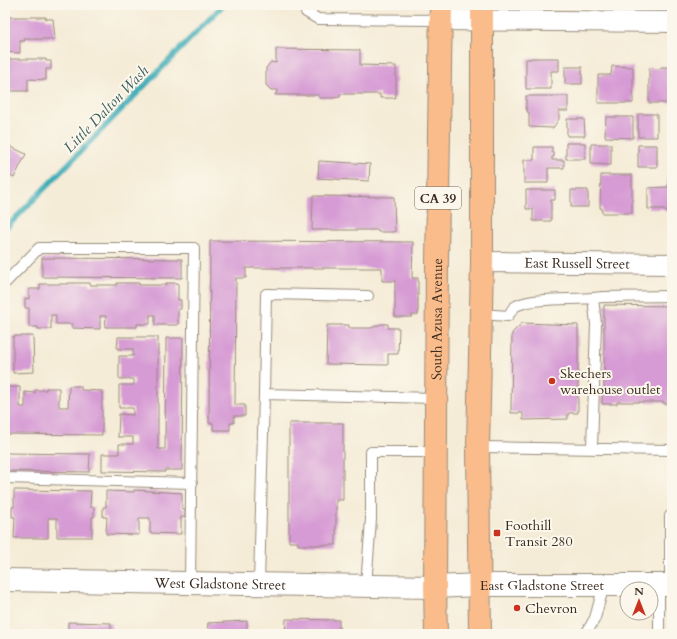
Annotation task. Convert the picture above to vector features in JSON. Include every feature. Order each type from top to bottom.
[{"type":"main road","name":"South Azusa Avenue","points":[[436,634],[436,398],[440,12]]},
{"type":"main road","name":"CA 39","points":[[480,634],[478,447],[482,262],[482,13]]},
{"type":"street","points":[[440,12],[672,22]]},
{"type":"street","name":"East Russell Street","points":[[482,262],[672,264]]},
{"type":"street","name":"West Gladstone Street","points":[[5,580],[435,587]]},
{"type":"street","name":"East Gladstone Street","points":[[435,587],[479,585],[667,585]]},
{"type":"lane","points":[[304,5],[306,12],[318,19],[440,12]]},
{"type":"lane","points":[[5,283],[39,248],[194,248],[190,582]]},
{"type":"lane","points":[[259,584],[266,294],[368,296]]},
{"type":"lane","points":[[481,314],[508,316],[517,305],[535,301],[603,297],[672,296]]},
{"type":"lane","points":[[592,448],[596,324],[593,298]]},
{"type":"lane","points":[[264,394],[436,398]]},
{"type":"lane","points":[[478,447],[672,450]]},
{"type":"lane","points":[[366,586],[371,519],[371,452],[436,452]]},
{"type":"lane","points":[[5,478],[192,483]]},
{"type":"lane","points":[[659,634],[667,585],[670,516]]},
{"type":"lane","points":[[586,634],[595,618],[604,585]]},
{"type":"building","points":[[5,17],[46,17],[46,19],[53,19],[55,39],[24,39],[25,41],[20,41],[20,53],[5,52]]},
{"type":"building","points":[[276,49],[360,50],[360,65],[396,66],[395,98],[380,98],[380,94],[340,94],[340,97],[333,98],[319,98],[319,95],[275,95],[278,90],[271,90],[266,85],[266,68],[271,62],[276,63]]},
{"type":"building","points":[[559,58],[559,71],[551,71],[551,89],[526,89],[526,59]]},
{"type":"building","points":[[5,59],[46,59],[46,61],[51,61],[51,69],[46,69],[46,80],[28,79],[28,91],[5,91]]},
{"type":"building","points":[[612,66],[633,67],[633,103],[598,103],[598,75],[611,75]]},
{"type":"building","points":[[565,67],[582,67],[582,84],[565,84]]},
{"type":"building","points":[[661,67],[672,67],[671,103],[649,103],[649,68],[661,69]]},
{"type":"building","points":[[526,96],[568,96],[568,111],[559,111],[559,119],[553,128],[529,127],[529,112],[527,112],[526,109]]},
{"type":"building","points":[[638,114],[657,114],[657,137],[638,137]]},
{"type":"building","points":[[606,117],[633,117],[633,138],[605,137]]},
{"type":"building","points":[[567,119],[584,119],[585,136],[567,136]]},
{"type":"building","points":[[566,143],[585,143],[585,159],[566,159]]},
{"type":"building","points":[[5,144],[26,154],[14,178],[5,173]]},
{"type":"building","points":[[591,144],[611,144],[611,165],[591,164]]},
{"type":"building","points":[[638,145],[657,145],[657,167],[638,167]]},
{"type":"building","points":[[534,147],[552,147],[554,157],[552,157],[552,160],[564,160],[564,168],[548,168],[548,183],[524,183],[524,160],[534,160]]},
{"type":"building","points":[[319,161],[370,164],[369,181],[318,178]]},
{"type":"building","points":[[601,175],[632,175],[632,213],[602,213],[602,208],[600,208]]},
{"type":"building","points":[[668,176],[672,176],[672,213],[667,213],[664,209],[648,209],[648,188],[668,187]]},
{"type":"building","points":[[526,190],[555,190],[555,200],[551,200],[551,221],[533,221],[533,209],[526,209]]},
{"type":"building","points":[[571,190],[588,190],[588,207],[571,207]]},
{"type":"building","points":[[313,196],[394,197],[395,232],[378,232],[378,230],[312,230]]},
{"type":"building","points":[[210,241],[413,242],[412,278],[418,278],[418,315],[412,315],[412,317],[395,317],[395,281],[382,281],[382,268],[246,268],[246,278],[236,278],[235,405],[245,405],[245,416],[234,416],[234,423],[230,423],[230,430],[213,430],[213,423],[209,423]]},
{"type":"building","points":[[42,258],[182,259],[182,278],[42,277]]},
{"type":"building","points":[[90,283],[90,285],[139,283],[139,285],[166,285],[166,283],[178,283],[178,300],[181,300],[181,309],[178,309],[178,325],[155,325],[155,315],[150,315],[150,324],[137,324],[137,327],[105,327],[106,316],[100,316],[100,329],[72,328],[72,324],[56,324],[56,315],[51,315],[51,329],[29,327],[29,308],[25,308],[25,298],[29,299],[29,289],[40,289],[40,284]]},
{"type":"building","points":[[604,305],[672,306],[672,404],[664,404],[664,402],[617,402],[617,404],[602,404],[602,389],[604,389]]},
{"type":"building","points":[[522,323],[578,325],[578,413],[568,413],[568,419],[523,420],[523,413],[511,413],[512,333]]},
{"type":"building","points":[[381,324],[388,324],[388,328],[399,328],[398,354],[388,354],[388,365],[326,364],[327,325],[349,325],[349,328],[371,328]]},
{"type":"building","points":[[13,336],[33,336],[34,372],[13,373]]},
{"type":"building","points":[[118,337],[158,337],[158,449],[165,449],[166,338],[183,338],[182,470],[165,470],[165,472],[102,471],[102,454],[119,454],[119,444],[133,444],[133,437],[118,437],[119,414],[133,415],[133,408],[119,408],[119,385],[134,385],[134,379],[119,379],[119,356],[133,356],[133,349],[117,349]]},
{"type":"building","points":[[69,386],[81,386],[81,390],[102,391],[102,435],[5,434],[5,387],[20,387],[20,407],[25,407],[25,392],[35,393],[35,390],[59,388],[59,407],[68,407]]},
{"type":"building","points":[[289,423],[343,423],[343,500],[336,500],[336,545],[298,545],[298,542],[289,542]]},
{"type":"building","points":[[5,453],[90,454],[89,472],[5,471]]},
{"type":"building","points":[[14,490],[91,491],[90,507],[94,507],[94,517],[92,517],[92,537],[57,537],[57,518],[48,518],[48,538],[14,538],[15,517],[12,517],[12,507],[14,507]]},
{"type":"building","points":[[134,490],[182,493],[182,508],[185,509],[185,517],[181,517],[181,534],[150,533],[150,518],[139,518],[139,535],[106,534],[107,517],[103,517],[103,507],[106,507],[106,491],[134,492]]},
{"type":"building","points":[[286,619],[339,620],[339,634],[285,634]]},
{"type":"building","points":[[247,621],[247,634],[207,634],[208,623]]},
{"type":"building","points":[[68,622],[111,623],[111,631],[113,631],[113,634],[68,634]]},
{"type":"waterway","name":"Little Dalton Wash","points":[[5,229],[223,5]]},
{"type":"place","name":"Skechers warehouse outlet","points":[[552,381]]},
{"type":"place","name":"Foothill Transit 280","points":[[497,533]]},
{"type":"place","name":"Chevron","points":[[517,608]]}]
